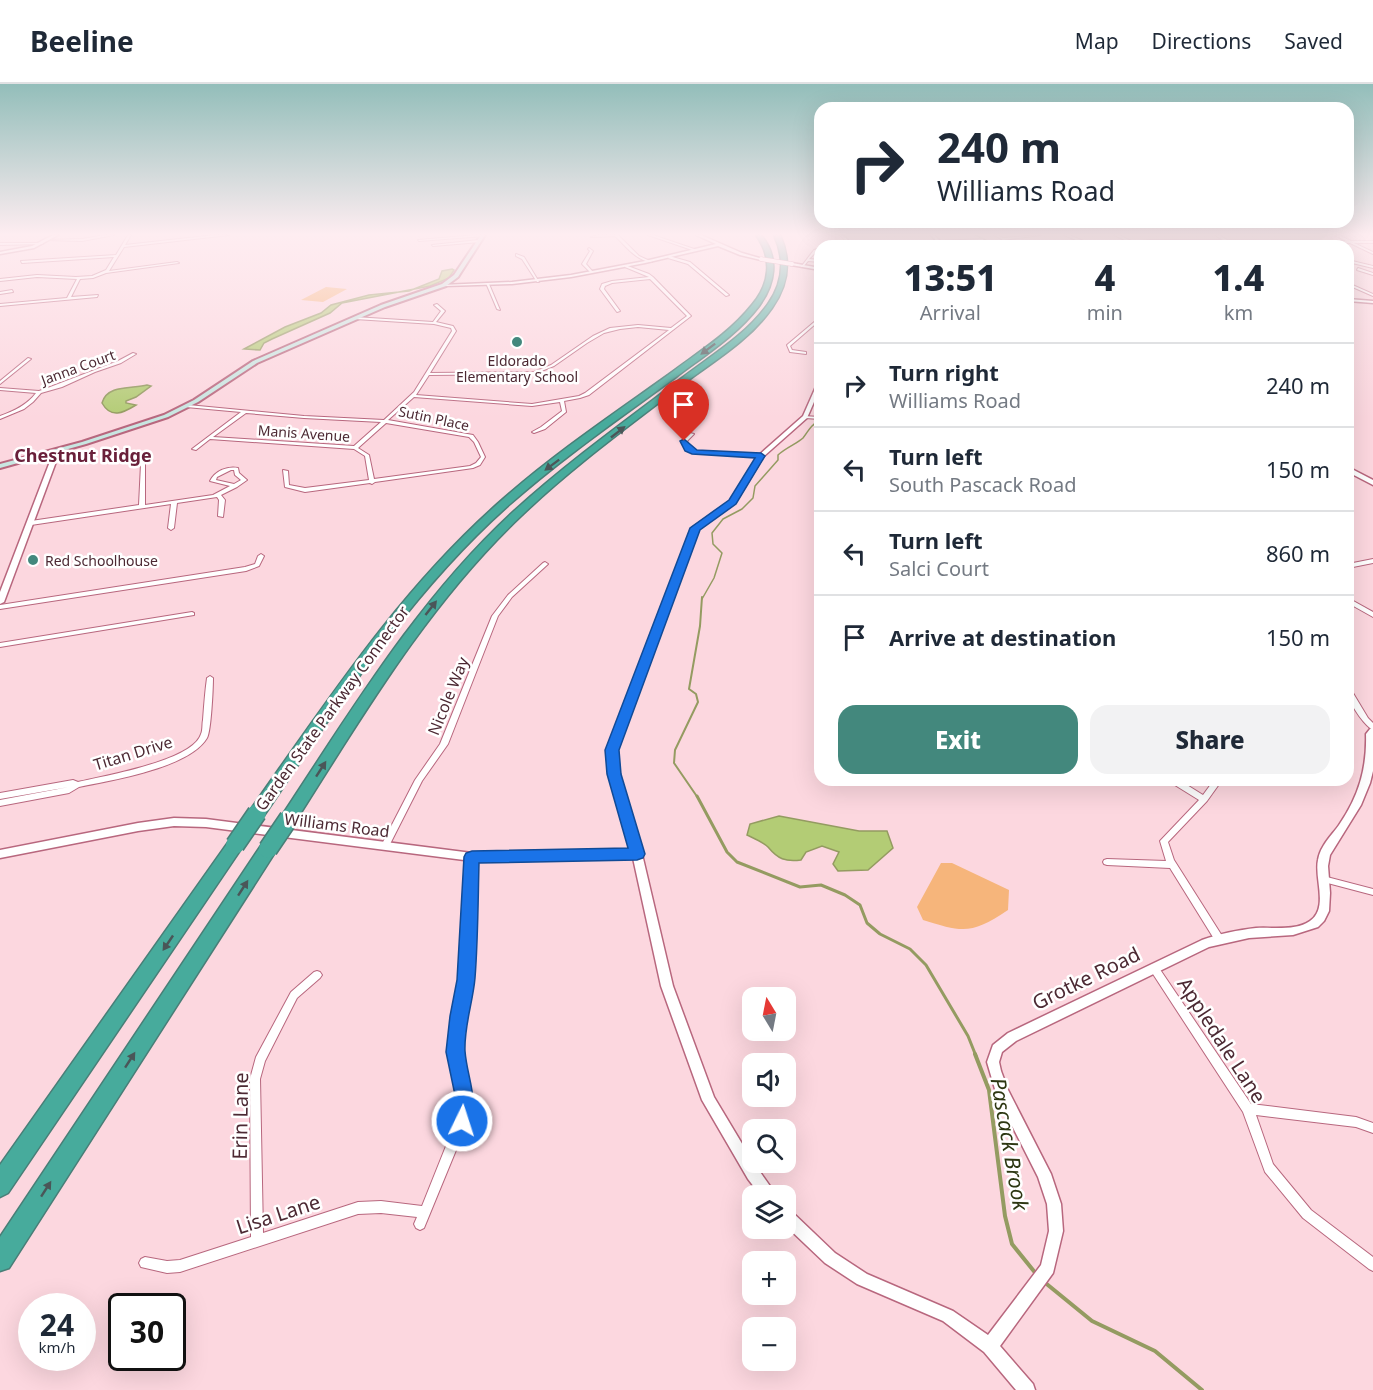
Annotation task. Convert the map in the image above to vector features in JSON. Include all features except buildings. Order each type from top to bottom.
[{"type":"highway","name":"Garden State Parkway Connector","points":[[4,1179],[385,631],[451,554],[490,516],[533,480],[715,343],[747,315],[761,296]]},
{"type":"highway","points":[[769,308],[773,296]]},
{"type":"highway","points":[[769,308],[776,296]]},
{"type":"highway","name":"Garden State Parkway Connector","points":[[0,1261],[268,849],[398,652],[432,605],[474,556],[550,485],[731,345],[769,308]]},
{"type":"main road","points":[[0,466],[57,452],[153,421],[188,406],[246,367],[355,318],[414,296]]},
{"type":"street","points":[[0,305],[97,296]]},
{"type":"street","points":[[493,296],[499,309]]},
{"type":"street","points":[[607,296],[618,311]]},
{"type":"street","points":[[412,396],[532,405],[562,401],[587,394],[688,318],[689,315],[670,296]]},
{"type":"street","points":[[1354,300],[1373,302]]},
{"type":"street","points":[[434,323],[443,311],[436,305]]},
{"type":"street","points":[[355,318],[434,323],[452,327],[454,332],[412,396],[355,448]]},
{"type":"street","points":[[805,353],[791,351],[788,346],[814,324]]},
{"type":"street","points":[[428,374],[534,374],[549,369],[607,331],[640,327],[674,329]]},
{"type":"street","name":"Janna Court","points":[[0,418],[30,404],[39,392],[60,387],[94,371],[120,363],[134,354]]},
{"type":"street","points":[[0,383],[30,359]]},
{"type":"street","points":[[0,389],[39,392]]},
{"type":"street","points":[[762,1185],[709,1100],[667,986],[637,854],[614,774],[612,750],[695,528],[733,502],[761,456],[805,417],[814,397]]},
{"type":"street","points":[[534,432],[543,428],[564,411],[562,401]]},
{"type":"street","name":"Sutin Place","points":[[188,406],[244,412],[385,420],[471,436],[483,457],[471,468],[298,490],[287,486],[285,471]]},
{"type":"street","points":[[194,449],[244,412]]},
{"type":"street","points":[[805,417],[814,418]]},
{"type":"street","points":[[692,434],[684,441],[688,449],[695,452],[761,456]]},
{"type":"street","name":"Manis Avenue","points":[[210,438],[355,448],[367,455],[372,482]]},
{"type":"street","points":[[57,452],[0,604],[246,569],[257,565],[261,556]]},
{"type":"street","points":[[140,460],[143,464],[142,506]]},
{"type":"street","points":[[31,523],[218,495],[235,486],[244,479],[237,474],[235,468],[226,469],[213,479],[217,483],[235,486]]},
{"type":"street","points":[[1354,472],[1373,483]]},
{"type":"street","points":[[218,495],[222,500],[221,516]]},
{"type":"street","points":[[171,528],[174,502]]},
{"type":"street","points":[[1354,565],[1373,561]]},
{"type":"street","name":"Nicole Way","points":[[385,846],[419,780],[444,744],[495,616],[506,601],[545,564]]},
{"type":"street","points":[[1354,604],[1373,615]]},
{"type":"street","points":[[0,645],[192,614]]},
{"type":"street","name":"Titan Drive","points":[[0,796],[77,784],[163,763],[190,750],[205,736],[210,678]]},
{"type":"street","points":[[1354,700],[1373,730]]},
{"type":"street","name":"Grotke Road","points":[[990,1346],[1048,1268],[1056,1231],[1054,1204],[1044,1174],[1002,1092],[993,1062],[997,1049],[1012,1037],[1219,939],[1292,930],[1315,923],[1322,911],[1324,855],[1346,822],[1368,780],[1371,766],[1370,734],[1373,730]]},
{"type":"street","name":"Titan Drive","points":[[0,803],[69,790],[77,784]]},
{"type":"street","points":[[1183,786],[1204,799]]},
{"type":"street","points":[[1214,786],[1164,841],[1165,850],[1172,865],[1219,939]]},
{"type":"street","name":"Williams Road","points":[[0,854],[174,822],[206,823],[472,857],[637,854]]},
{"type":"street","name":"Lisa Lane","points":[[145,1263],[167,1268],[180,1266],[358,1208],[381,1207],[423,1218],[462,1121],[464,1095],[456,1052],[459,1016],[466,980],[472,857]]},
{"type":"street","points":[[1107,862],[1172,865]]},
{"type":"street","points":[[1323,879],[1373,892]]},
{"type":"street","name":"Appledale Lane","points":[[1154,968],[1248,1109],[1269,1168],[1307,1214],[1373,1265]]},
{"type":"street","name":"Erin Lane","points":[[257,1241],[255,1078],[260,1060],[294,995],[318,975]]},
{"type":"street","points":[[1248,1109],[1356,1122],[1373,1128]]},
{"type":"street","points":[[796,1226],[830,1258],[862,1279],[948,1316],[990,1346],[1027,1390]]},
{"type":"shaded area","points":[[309,296],[334,296],[323,302],[301,300]]},
{"type":"shaded area","points":[[365,296],[379,296],[342,303],[330,313],[264,343],[260,350],[244,349],[285,327],[321,313],[331,305]]},
{"type":"shaded area","points":[[151,386],[126,401],[126,403],[136,405],[126,410],[113,413],[102,403],[109,393],[115,390]]},
{"type":"shaded area","points":[[779,816],[859,831],[887,831],[893,848],[868,870],[838,871],[833,864],[839,852],[822,846],[806,852],[801,860],[786,860],[763,843],[747,835],[750,824]]},
{"type":"shaded area","points":[[941,863],[952,863],[1009,890],[1008,910],[985,924],[967,929],[958,929],[923,920],[917,907]]},
{"type":"waterway","name":"Pascack Brook","points":[[702,599],[714,578],[722,553],[713,544],[712,533],[723,519],[742,509],[753,498],[755,486],[778,460],[778,455],[801,440],[814,424]]},
{"type":"waterway","name":"Pascack Brook","points":[[698,798],[674,763],[675,750],[698,702],[696,694],[689,689],[700,626],[702,597]]},
{"type":"waterway","name":"Pascack Brook","points":[[697,796],[727,852],[737,862],[800,887],[821,885],[845,895],[860,905],[867,923],[880,934],[910,949],[926,965],[968,1036],[976,1056]]},
{"type":"waterway","name":"Pascack Brook","points":[[975,1054],[989,1090],[1005,1216],[1012,1244],[1037,1275]]},
{"type":"waterway","name":"Pascack Brook","points":[[1043,1281],[1092,1321],[1155,1351],[1202,1390]]},
{"type":"place","name":"Eldorado Elementary School","points":[[517,342]]},
{"type":"place","name":"Red Schoolhouse","points":[[33,560]]},
{"type":"district","name":"Chestnut Ridge","points":[[83,455]]},
{"type":"route","points":[[462,1121],[464,1095],[456,1052],[459,1016],[466,980],[472,857],[637,854],[614,774],[612,750],[618,730],[695,528],[733,502],[761,456],[695,452],[688,449],[684,441]]}]
